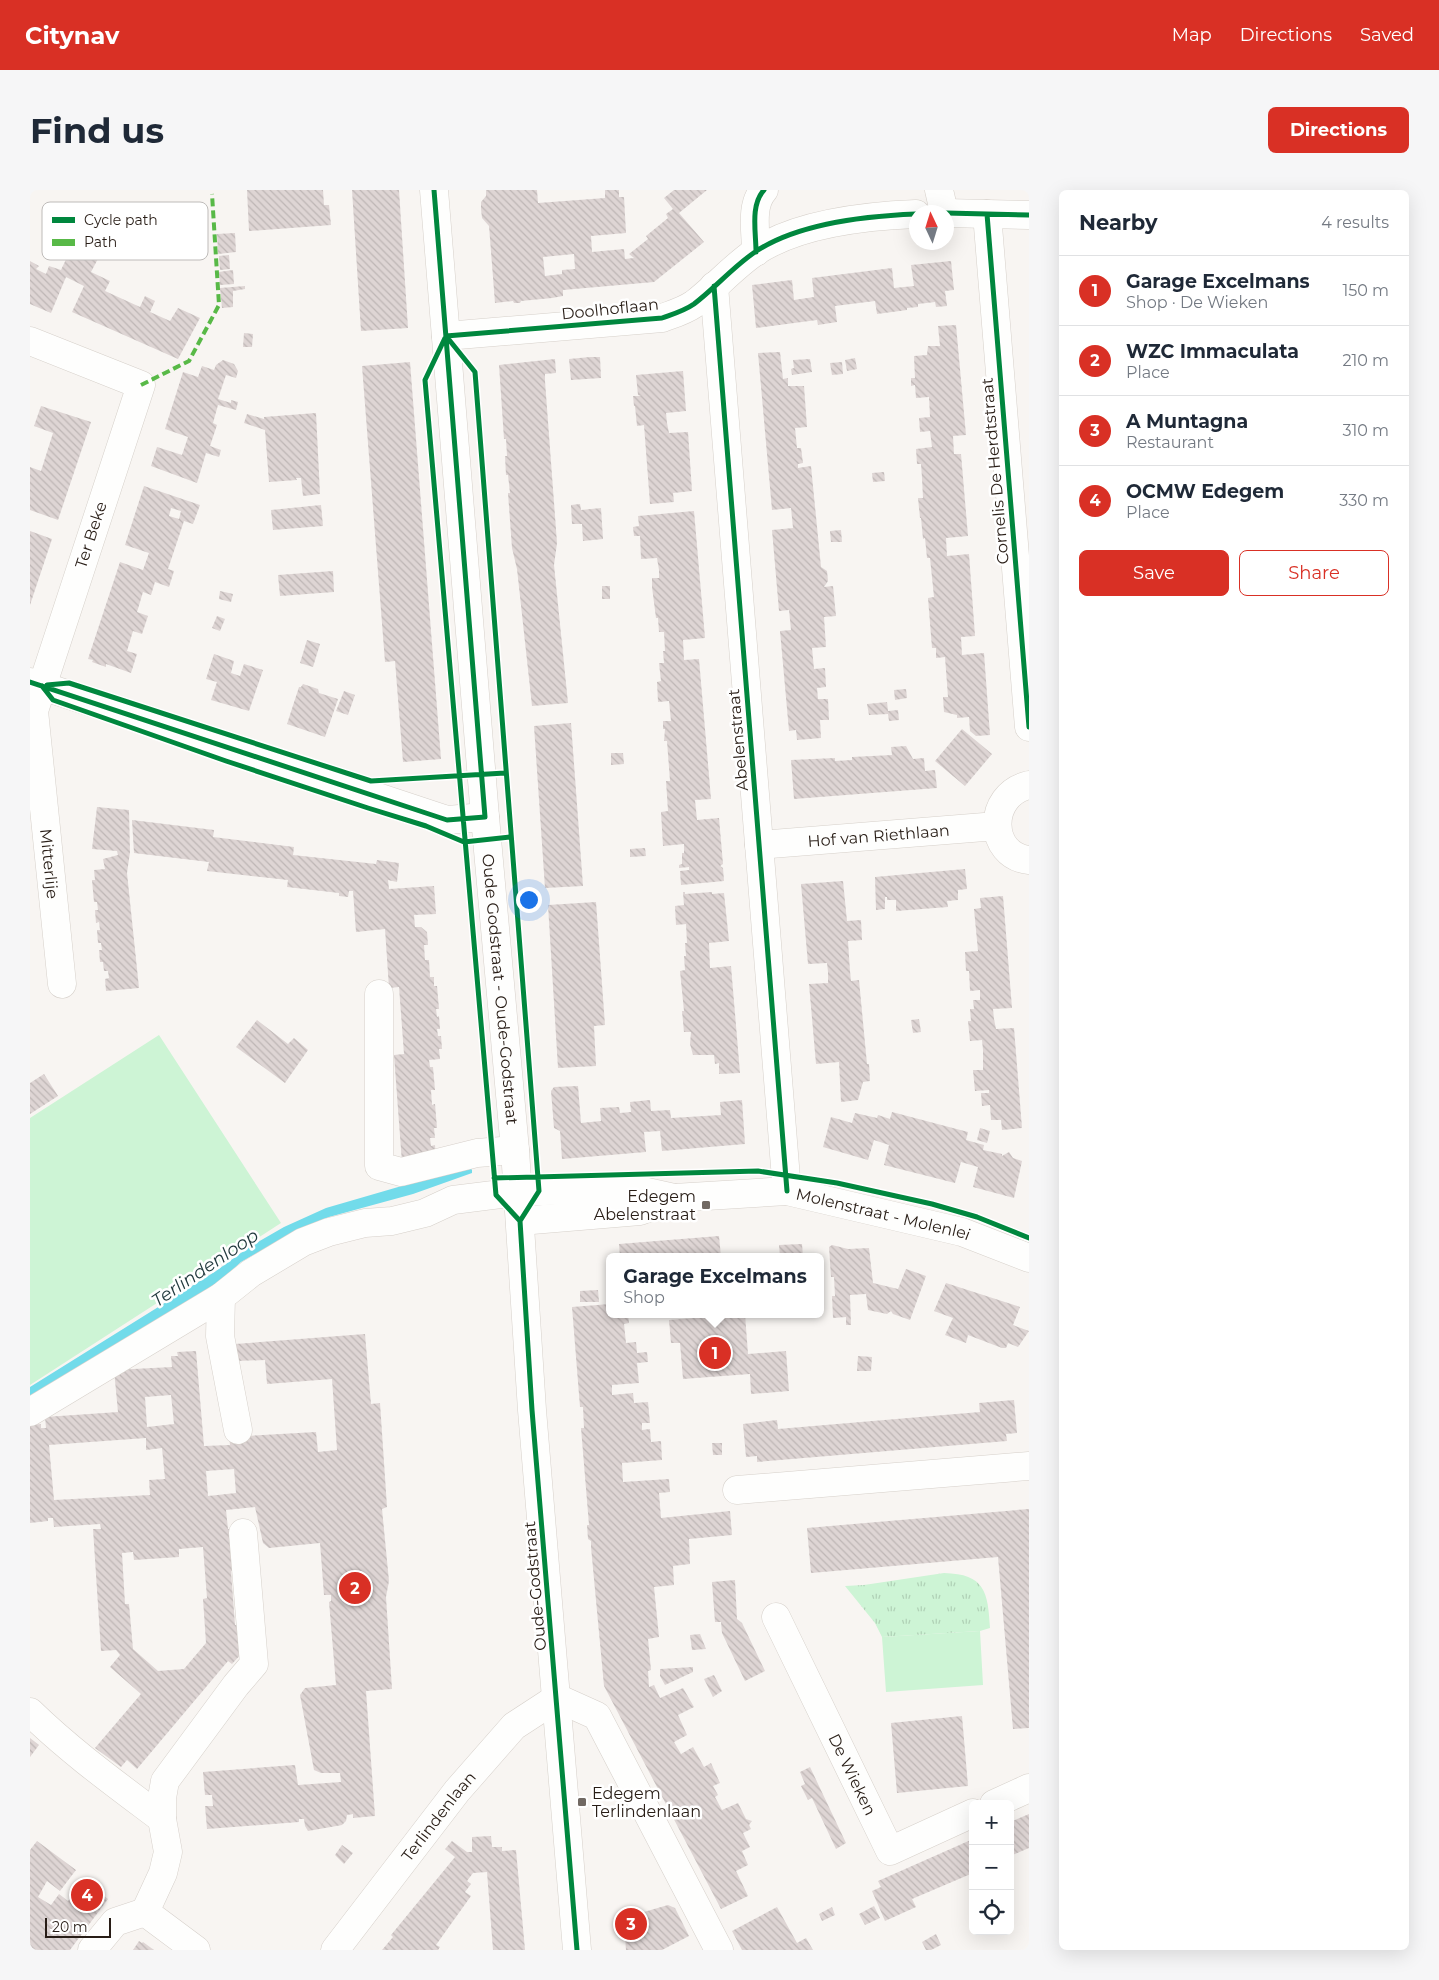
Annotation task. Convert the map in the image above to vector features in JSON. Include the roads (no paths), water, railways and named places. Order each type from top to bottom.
[{"type":"street","name":"Oude Godstraat - Oude-Godstraat","points":[[434,190],[517,1192]]},
{"type":"street","points":[[756,252],[755,206],[764,190]]},
{"type":"street","points":[[939,190],[943,205]]},
{"type":"street","points":[[954,213],[1029,215]]},
{"type":"street","name":"Cornelis De Herdtstraat","points":[[987,214],[1029,726]]},
{"type":"street","name":"Doolhoflaan","points":[[446,336],[662,318],[694,304],[756,252],[786,236],[825,225],[909,215]]},
{"type":"street","name":"Abelenstraat","points":[[714,286],[788,1191]]},
{"type":"street","name":"Ter Beke","points":[[30,341],[141,385],[36,684]]},
{"type":"street","points":[[36,684],[447,820],[485,817]]},
{"type":"street","name":"Mitterlije","points":[[36,684],[34,711],[62,984]]},
{"type":"street","points":[[1029,785],[1018,787],[1006,797],[999,810],[997,826],[1001,840],[1011,852],[1029,860]]},
{"type":"street","name":"Hof van Riethlaan","points":[[759,845],[997,826]]},
{"type":"street","points":[[379,994],[379,1166],[401,1172],[476,1153],[515,1150]]},
{"type":"street","points":[[30,1412],[221,1297],[251,1272],[303,1242],[329,1232],[365,1223],[392,1221],[425,1213],[453,1200],[517,1192],[629,1188],[674,1198]]},
{"type":"street","name":"Molenstraat - Molenlei","points":[[674,1198],[788,1191],[962,1232],[1029,1258]]},
{"type":"street","name":"Oude-Godstraat","points":[[517,1192],[532,1410],[577,1950]]},
{"type":"street","points":[[520,1221],[640,1211],[674,1198]]},
{"type":"street","points":[[221,1297],[220,1336],[238,1430]]},
{"type":"street","points":[[737,1490],[1029,1466]]},
{"type":"street","points":[[92,1950],[114,1922],[144,1912],[163,1873],[168,1852],[162,1819],[162,1798],[165,1781],[236,1685],[254,1664],[243,1533]]},
{"type":"street","name":"De Wieken","points":[[776,1616],[890,1851],[969,1816]]},
{"type":"street","points":[[557,1698],[597,1716],[719,1950]]},
{"type":"street","name":"Terlindenlaan","points":[[335,1950],[452,1798],[514,1726],[557,1698]]},
{"type":"street","points":[[30,1712],[46,1728],[107,1778],[162,1819]]},
{"type":"street","points":[[1003,1800],[1029,1788]]},
{"type":"street","points":[[144,1912],[196,1950]]},
{"type":"water","points":[[470,1167],[472,1173],[413,1194],[329,1217],[296,1231],[241,1262],[216,1285],[30,1403],[30,1387],[216,1271],[249,1247],[284,1227],[326,1208]]},
{"type":"place","name":"Edegem Abelenstraat","points":[[706,1205]]},
{"type":"place","name":"Garage Excelmans","points":[[715,1353]]},
{"type":"place","name":"WZC Immaculata","points":[[355,1588]]},
{"type":"place","name":"Edegem Terlindenlaan","points":[[582,1802]]},
{"type":"place","name":"OCMW Edegem","points":[[87,1895]]},
{"type":"place","name":"A Muntagna","points":[[631,1924]]},
{"type":"water label","name":"Terlindenloop","points":[[205,1268]]}]
